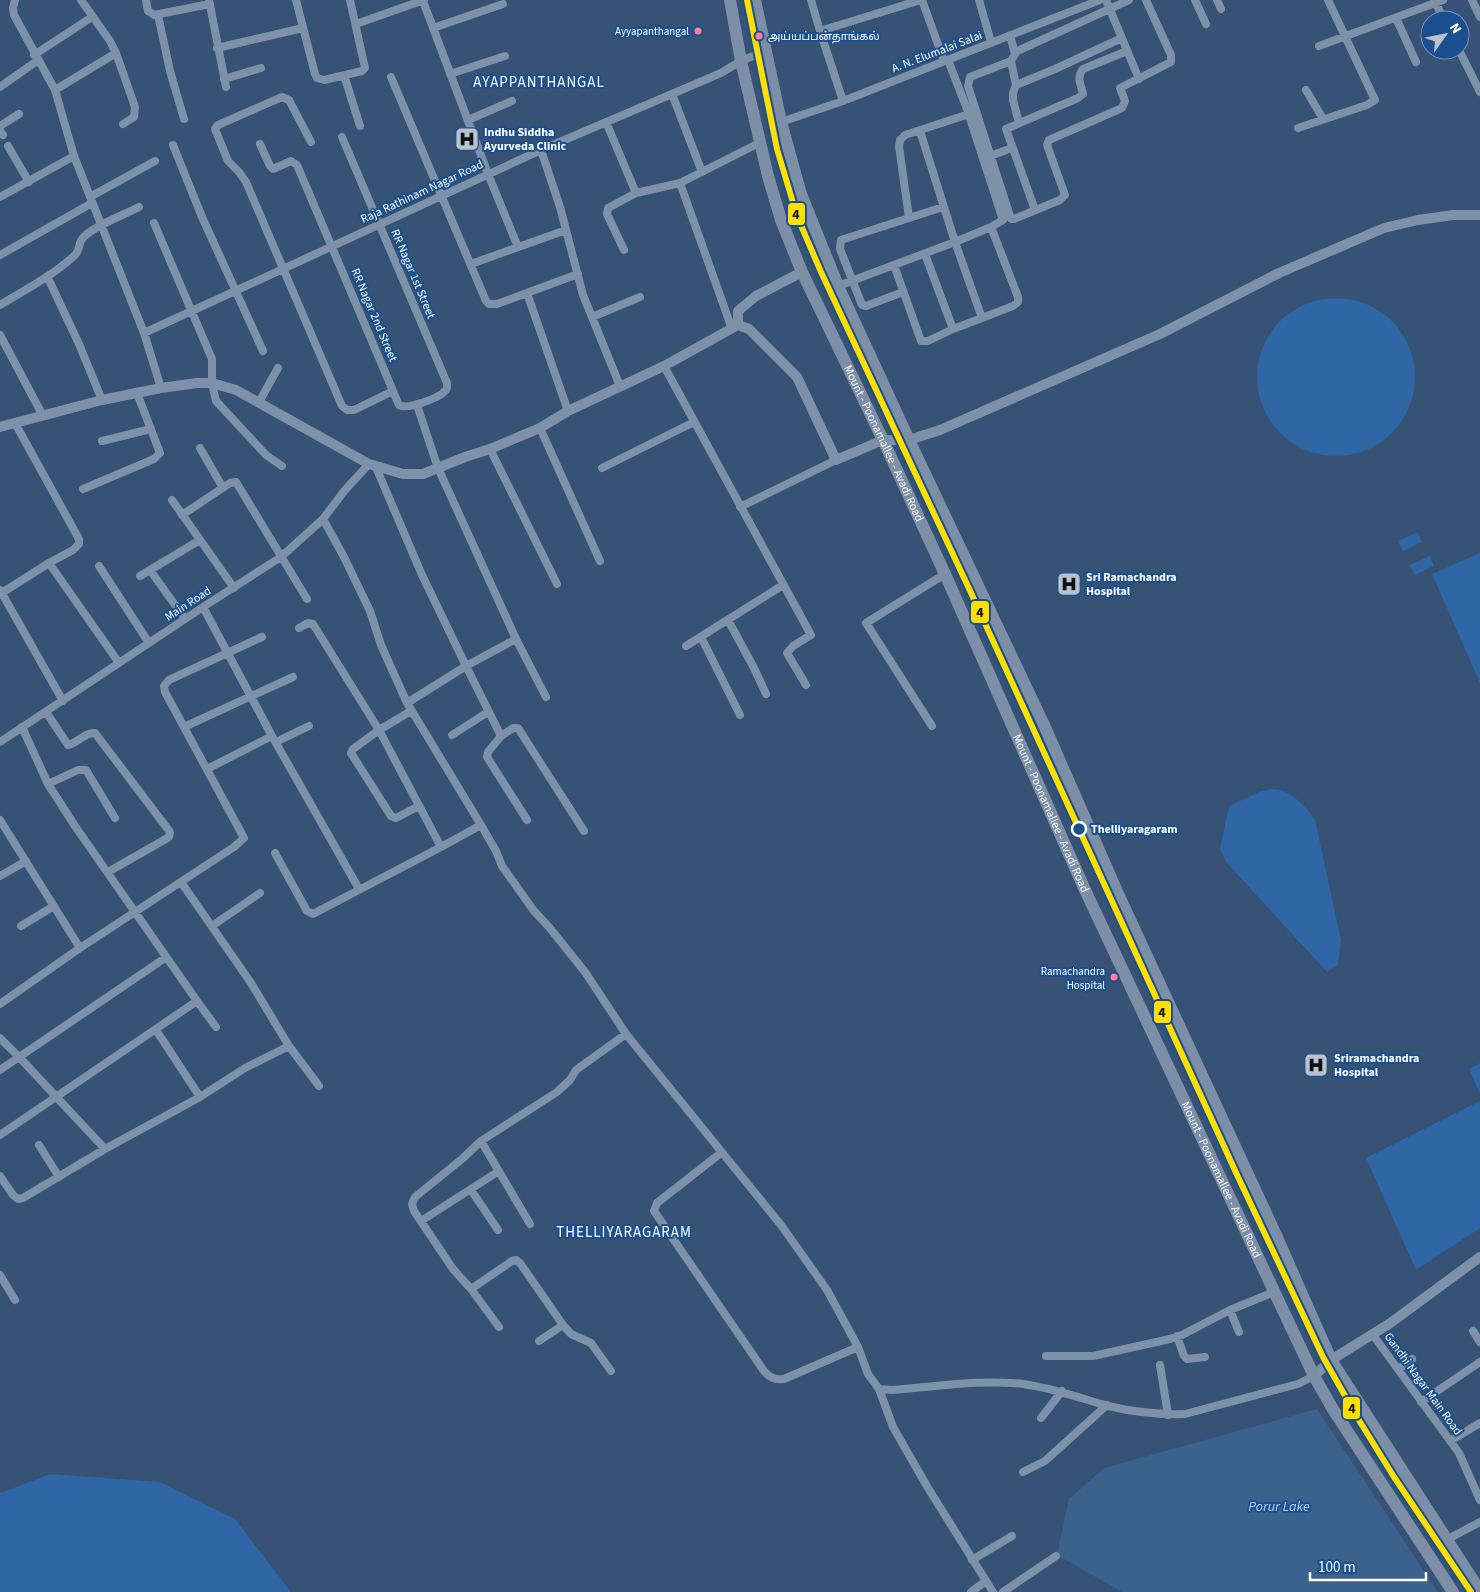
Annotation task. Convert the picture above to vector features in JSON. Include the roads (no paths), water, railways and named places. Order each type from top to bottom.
[{"type":"main road","name":"Mount - Poonamallee - Avadi Road","points":[[730,0],[759,143],[781,220],[802,272],[945,574],[1085,890],[1314,1376],[1334,1411],[1452,1592]]},
{"type":"main road","name":"Mount - Poonamallee - Avadi Road","points":[[755,0],[781,122],[801,194],[838,286],[1044,725],[1119,896],[1276,1236],[1331,1360],[1480,1592]]},
{"type":"street","points":[[15,0],[14,15],[55,90],[74,156],[144,333],[161,388]]},
{"type":"street","points":[[81,0],[110,41],[116,53],[135,112],[134,117],[123,124]]},
{"type":"street","points":[[146,0],[150,13],[158,15],[209,2],[225,83],[262,68]]},
{"type":"street","points":[[296,0],[317,78],[324,80],[362,71],[365,68],[350,0]]},
{"type":"street","points":[[356,24],[423,0],[488,174],[518,247]]},
{"type":"street","points":[[811,0],[843,101]]},
{"type":"street","points":[[820,31],[922,0],[968,114],[1003,220],[955,242],[838,286]]},
{"type":"street","points":[[979,0],[992,42]]},
{"type":"street","name":"A. N. Elumalai Salai","points":[[781,122],[843,101],[1100,0]]},
{"type":"street","points":[[1106,0],[1139,79]]},
{"type":"street","points":[[1015,52],[1129,0]]},
{"type":"street","points":[[1012,61],[970,77],[968,83],[1011,219],[1060,200],[1064,195],[1047,145],[1049,140],[1122,108],[1125,101],[1120,88],[1171,62],[1146,0]]},
{"type":"street","points":[[1195,0],[1206,24]]},
{"type":"street","points":[[1217,0],[1221,9]]},
{"type":"street","points":[[1298,128],[1367,105],[1375,100],[1328,0]]},
{"type":"street","points":[[1319,46],[1443,0]]},
{"type":"street","points":[[1472,0],[1480,17]]},
{"type":"street","points":[[433,28],[502,4]]},
{"type":"street","points":[[158,15],[170,71],[184,119]]},
{"type":"street","points":[[0,87],[92,16]]},
{"type":"street","points":[[1396,18],[1416,62]]},
{"type":"street","points":[[217,48],[303,28]]},
{"type":"street","points":[[1010,35],[1015,52],[1012,61],[1016,85],[1013,100],[1018,124]]},
{"type":"street","points":[[1016,85],[1122,38]]},
{"type":"street","points":[[1035,210],[1006,129],[1081,96],[1083,94],[1079,75],[1083,69],[1127,50]]},
{"type":"street","name":"Raja Rathinam Nagar Road","points":[[144,333],[488,174],[721,73],[741,61],[765,51]]},
{"type":"street","points":[[55,90],[116,53]]},
{"type":"street","points":[[450,74],[504,56]]},
{"type":"street","points":[[1464,60],[1480,92]]},
{"type":"street","points":[[344,75],[360,126]]},
{"type":"street","points":[[391,77],[486,301],[489,304],[497,304],[578,274]]},
{"type":"street","points":[[1306,90],[1324,119]]},
{"type":"street","points":[[672,94],[702,172]]},
{"type":"street","points":[[311,142],[289,100],[282,97],[218,125],[215,129],[228,161],[242,176],[284,267],[342,406],[347,410],[354,410],[393,392],[401,407],[417,405],[438,468],[516,639],[546,697]]},
{"type":"street","points":[[468,120],[512,101]]},
{"type":"street","points":[[0,126],[19,114]]},
{"type":"street","points":[[909,218],[899,146],[900,140],[905,135],[968,114]]},
{"type":"street","points":[[606,122],[636,194]]},
{"type":"street","points":[[920,131],[943,206],[982,318]]},
{"type":"street","name":"RR Nagar 1st Street","points":[[342,137],[447,383],[448,387],[445,392],[417,405]]},
{"type":"street","points":[[624,250],[607,210],[609,207],[636,194],[680,184],[759,143]]},
{"type":"street","name":"RR Nagar 2nd Street","points":[[260,144],[273,169],[291,161],[297,165],[393,392]]},
{"type":"street","points":[[173,145],[202,217],[263,351]]},
{"type":"street","points":[[8,146],[29,182]]},
{"type":"street","points":[[990,156],[1012,148]]},
{"type":"street","points":[[541,150],[560,208],[583,295],[620,386]]},
{"type":"street","points":[[0,197],[74,156]]},
{"type":"street","points":[[0,256],[155,161]]},
{"type":"street","points":[[680,184],[735,327]]},
{"type":"street","points":[[903,292],[866,306],[862,305],[839,244],[841,240],[943,206]]},
{"type":"street","points":[[0,306],[47,276],[77,253],[80,240],[83,237],[102,225],[139,207]]},
{"type":"street","points":[[740,507],[836,460],[883,440],[909,440],[949,426],[1160,334],[1278,273],[1384,228],[1418,220],[1480,215]]},
{"type":"street","points":[[154,223],[212,359],[212,384],[216,401],[266,455],[282,466]]},
{"type":"street","points":[[894,266],[921,341],[928,341],[953,328],[1013,306],[1018,302],[1018,297],[991,227]]},
{"type":"street","points":[[471,264],[566,230]]},
{"type":"street","points":[[925,254],[953,328]]},
{"type":"street","points":[[735,327],[738,311],[756,296],[802,272]]},
{"type":"street","points":[[47,276],[79,344],[102,400]]},
{"type":"street","points":[[527,293],[568,411]]},
{"type":"street","points":[[592,317],[640,296]]},
{"type":"street","points":[[0,427],[136,393],[197,383],[212,384],[236,390],[372,465],[403,474],[423,474],[540,428],[568,411],[664,366],[735,327],[749,329],[797,377],[836,460]]},
{"type":"street","points":[[0,335],[43,416]]},
{"type":"street","points":[[664,366],[811,636],[793,646],[787,653],[806,685]]},
{"type":"street","points":[[259,402],[278,368]]},
{"type":"street","points":[[83,489],[157,457],[160,453],[136,393]]},
{"type":"street","points":[[602,468],[694,422]]},
{"type":"street","points":[[15,423],[79,539],[77,547],[0,592],[62,700]]},
{"type":"street","points":[[540,428],[600,560]]},
{"type":"street","points":[[102,441],[151,429]]},
{"type":"street","points":[[200,448],[223,488]]},
{"type":"street","points":[[490,449],[557,584]]},
{"type":"street","points":[[372,465],[422,574],[501,736]]},
{"type":"street","name":"Main Road","points":[[0,742],[281,557],[323,519],[345,490],[372,465]]},
{"type":"street","points":[[182,515],[233,482],[238,484],[307,599]]},
{"type":"street","points":[[172,500],[234,588]]},
{"type":"street","points":[[323,519],[370,611],[384,652],[407,703],[481,825],[511,881],[581,968],[626,1034],[781,1225],[827,1290],[858,1348],[868,1374],[879,1389],[894,1427],[928,1488],[993,1592]]},
{"type":"street","points":[[140,576],[200,540]]},
{"type":"street","points":[[49,562],[119,663]]},
{"type":"street","points":[[99,566],[149,643]]},
{"type":"street","points":[[150,570],[185,619]]},
{"type":"street","points":[[932,726],[866,623],[945,574]]},
{"type":"street","points":[[686,646],[783,584]]},
{"type":"street","points":[[203,607],[274,739],[360,889]]},
{"type":"street","points":[[728,620],[766,694]]},
{"type":"street","points":[[299,628],[308,623],[313,624],[379,730],[441,847]]},
{"type":"street","points":[[0,1004],[80,948],[135,914],[234,847],[244,838],[165,692],[164,686],[166,683],[228,652],[262,637]]},
{"type":"street","points":[[701,637],[740,715]]},
{"type":"street","points":[[407,703],[466,666],[516,639]]},
{"type":"street","points":[[184,727],[293,677]]},
{"type":"street","points":[[412,710],[379,730],[353,749],[351,753],[393,818],[400,817],[420,806]]},
{"type":"street","points":[[46,712],[68,745],[73,744],[89,733],[95,733],[170,832],[164,840],[108,872]]},
{"type":"street","points":[[452,736],[488,712]]},
{"type":"street","points":[[207,769],[274,739],[309,726]]},
{"type":"street","points":[[22,727],[48,784],[75,826],[165,958],[216,1027]]},
{"type":"street","points":[[527,820],[487,757],[488,752],[501,736],[513,728],[518,728],[584,830]]},
{"type":"street","points":[[48,784],[78,770],[86,770],[115,818]]},
{"type":"street","points":[[0,820],[80,948]]},
{"type":"street","points":[[275,853],[310,914],[316,913],[481,825]]},
{"type":"street","points":[[0,876],[26,861]]},
{"type":"street","points":[[181,882],[261,997],[289,1046],[319,1086]]},
{"type":"street","points":[[212,926],[260,893]]},
{"type":"street","points":[[21,926],[54,906]]},
{"type":"street","points":[[0,1070],[165,958]]},
{"type":"street","points":[[0,1135],[197,1001]]},
{"type":"street","points":[[156,1030],[200,1097]]},
{"type":"street","points":[[498,1327],[471,1289],[453,1269],[420,1221],[412,1208],[415,1197],[462,1160],[481,1141],[557,1092],[570,1080],[576,1070],[626,1034]]},
{"type":"street","points":[[0,1038],[105,1149]]},
{"type":"street","points":[[0,1176],[13,1195],[18,1199],[23,1198],[105,1149],[200,1097],[245,1068],[289,1046]]},
{"type":"street","points":[[481,1141],[530,1224]]},
{"type":"street","points":[[40,1145],[59,1177]]},
{"type":"street","points":[[722,1152],[657,1203],[654,1211],[759,1363],[769,1377],[776,1380],[784,1379],[858,1348]]},
{"type":"street","points":[[420,1221],[499,1172]]},
{"type":"street","points":[[471,1190],[498,1230]]},
{"type":"street","points":[[879,1389],[892,1390],[991,1382],[1023,1384],[1062,1391],[1107,1405],[1135,1411],[1185,1414],[1288,1387],[1314,1376],[1331,1360],[1374,1334],[1480,1257]]},
{"type":"street","points":[[471,1289],[509,1262],[516,1260],[520,1262],[563,1325],[571,1334],[591,1344],[611,1371]]},
{"type":"street","points":[[0,1276],[15,1300]]},
{"type":"street","points":[[1046,1356],[1093,1356],[1177,1336],[1230,1310],[1274,1292]]},
{"type":"street","points":[[1230,1310],[1239,1332]]},
{"type":"street","points":[[539,1341],[563,1325]]},
{"type":"street","points":[[1473,1330],[1480,1342]]},
{"type":"street","name":"Gandhi Nagar Main Road","points":[[1374,1334],[1459,1453],[1480,1500]]},
{"type":"street","points":[[1177,1336],[1184,1356],[1187,1359],[1205,1357]]},
{"type":"street","points":[[1398,1369],[1412,1359]]},
{"type":"street","points":[[1421,1402],[1480,1362]]},
{"type":"street","points":[[1160,1366],[1168,1414]]},
{"type":"street","points":[[1041,1418],[1062,1391]]},
{"type":"street","points":[[1023,1472],[1045,1461],[1107,1405]]},
{"type":"street","points":[[1450,1441],[1480,1422]]},
{"type":"street","points":[[1446,1540],[1480,1522]]},
{"type":"street","points":[[972,1560],[1012,1536]]},
{"type":"street","points":[[1003,1592],[1056,1556]]},
{"type":"street","points":[[971,1592],[987,1583]]},
{"type":"street","points":[[978,1592],[987,1583]]},
{"type":"water","name":"Porur Lake","points":[[1317,1409],[1438,1592],[1122,1592],[1057,1555],[1069,1499],[1104,1468]]},
{"type":"place","name":"Ayyapanthangal","points":[[698,31]]},
{"type":"place","name":"அய்யப்பன்தாங்கல்","points":[[759,36]]},
{"type":"place","name":"Indhu Siddha Ayurveda Clinic","points":[[467,139]]},
{"type":"place","name":"Sri Ramachandra Hospital","points":[[1069,584]]},
{"type":"place","name":"Thelliyaragaram","points":[[1079,829]]},
{"type":"place","name":"Ramachandra Hospital","points":[[1114,977]]},
{"type":"place","name":"Sriramachandra Hospital","points":[[1316,1065]]},
{"type":"district","name":"AYAPPANTHANGAL","points":[[539,82]]},
{"type":"district","name":"THELLIYARAGARAM","points":[[624,1232]]}]
